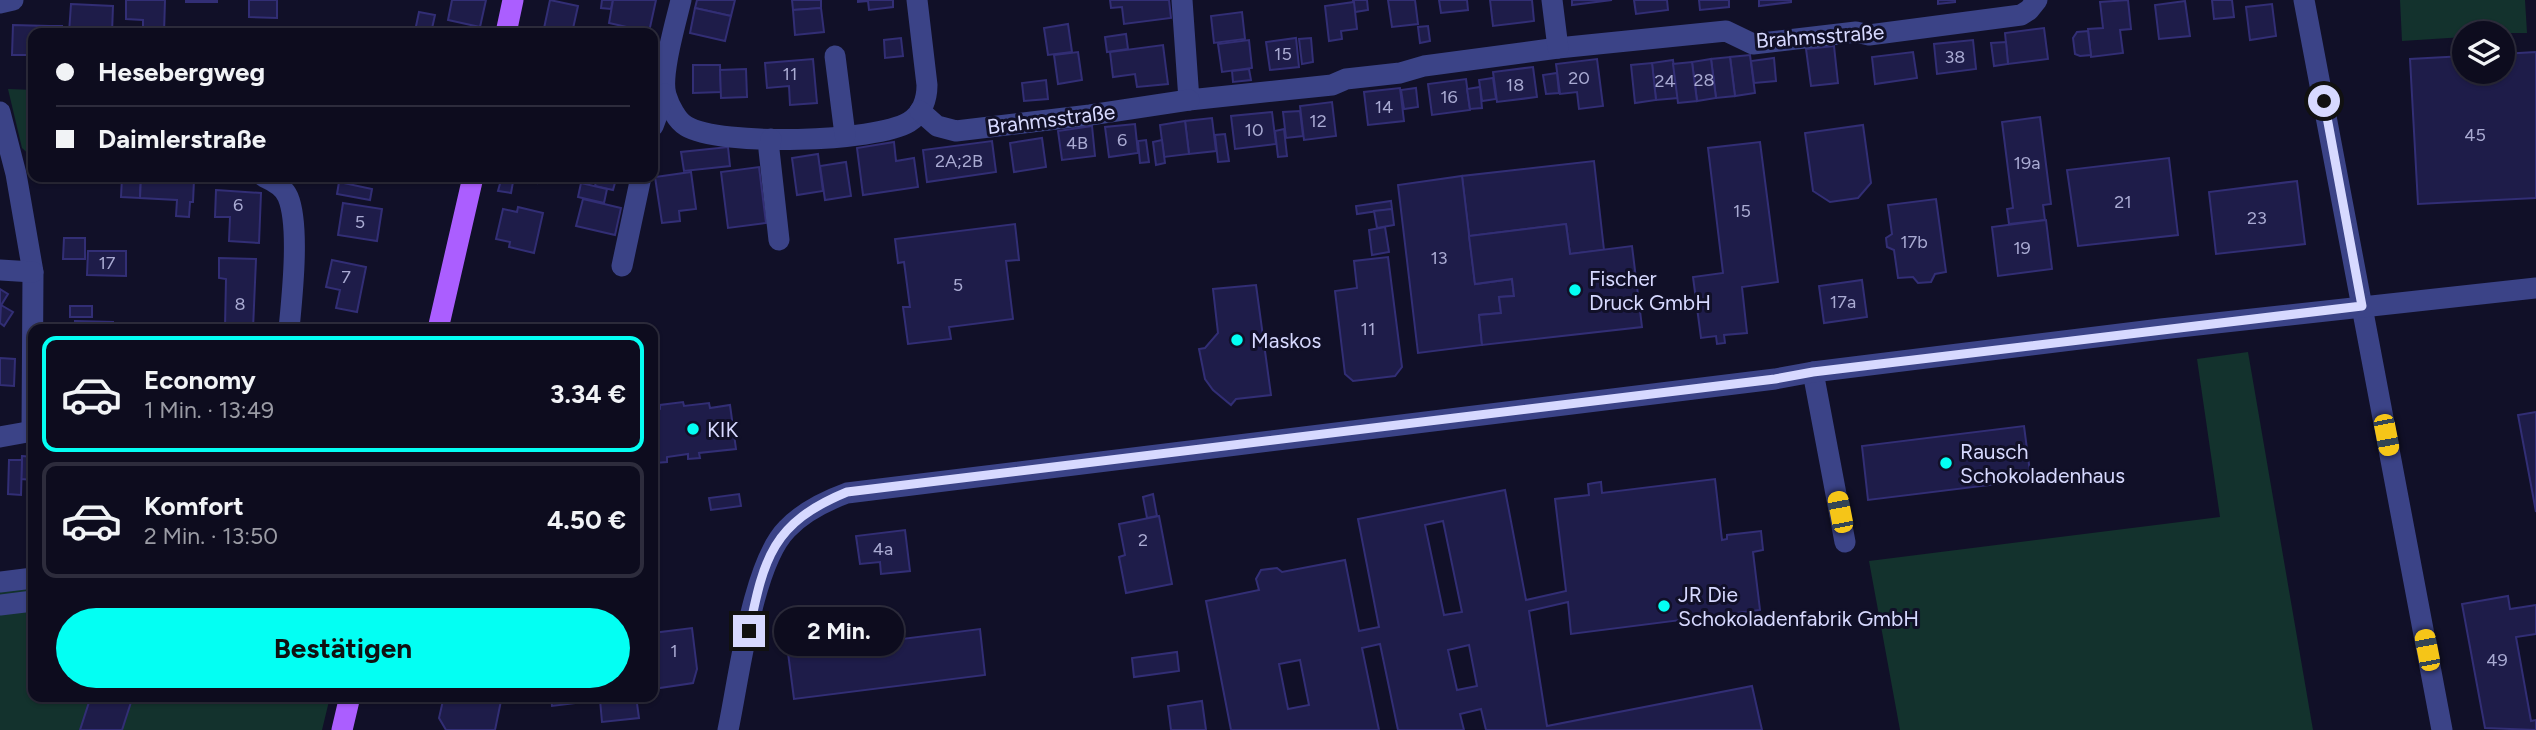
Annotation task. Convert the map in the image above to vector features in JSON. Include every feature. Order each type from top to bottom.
[{"type":"main road","points":[[507,28],[513,0]]},
{"type":"main road","points":[[439,324],[472,182]]},
{"type":"main road","points":[[342,730],[349,702]]},
{"type":"street","points":[[0,3],[13,0]]},
{"type":"street","points":[[658,113],[665,94],[665,76],[681,0]]},
{"type":"street","points":[[665,94],[673,111],[686,126],[721,136],[808,139],[895,128],[911,120],[927,99],[917,0]]},
{"type":"street","points":[[1182,0],[1189,100]]},
{"type":"street","points":[[1552,0],[1558,48]]},
{"type":"street","name":"Brahmsstraße","points":[[920,111],[937,126],[956,131],[1189,100],[1332,85],[1346,79],[1400,73],[1424,66],[1558,48],[1726,31],[1753,44],[1856,32],[1868,35],[2021,15],[2037,0]]},
{"type":"street","points":[[2304,0],[2442,730]]},
{"type":"street","points":[[835,56],[845,135]]},
{"type":"street","points":[[0,112],[25,172],[33,272],[33,324]]},
{"type":"street","points":[[771,139],[769,150],[779,240]]},
{"type":"street","points":[[273,182],[281,186],[288,197],[292,214],[294,242],[289,324]]},
{"type":"street","points":[[622,266],[640,182]]},
{"type":"street","points":[[0,270],[33,272]]},
{"type":"street","points":[[728,730],[763,569],[773,546],[806,512],[847,492],[1761,381],[1813,372],[2362,306],[2536,288]]},
{"type":"street","points":[[1813,372],[1845,542]]},
{"type":"street","points":[[0,437],[28,432]]},
{"type":"street","points":[[0,582],[28,579]]},
{"type":"street","points":[[0,605],[28,602]]},
{"type":"green space","points":[[2400,0],[2525,0],[2527,33],[2515,33],[2515,21],[2452,21],[2452,38],[2402,41]]},
{"type":"green space","points":[[8,89],[28,90],[28,153],[22,148]]},
{"type":"green space","points":[[2248,352],[2313,730],[1900,730],[1869,561],[2220,517],[2197,359]]},
{"type":"green space","points":[[28,570],[28,702],[329,702],[322,730],[0,730],[0,573]]},
{"type":"building","points":[[126,0],[165,0],[164,28],[143,28],[143,20],[126,19]]},
{"type":"building","points":[[217,0],[217,2],[186,2]]},
{"type":"building","points":[[249,0],[277,0],[277,18],[249,17]]},
{"type":"building","points":[[452,0],[486,0],[480,27],[448,20]]},
{"type":"building","points":[[550,0],[578,6],[573,28],[544,28]]},
{"type":"building","points":[[602,0],[613,0],[611,9],[601,8]]},
{"type":"building","points":[[613,0],[656,0],[650,28],[631,28],[609,23]]},
{"type":"building","points":[[697,0],[735,0],[731,16],[695,8]]},
{"type":"building","points":[[792,0],[821,0],[821,8],[793,10]]},
{"type":"building","points":[[858,0],[893,0],[893,7],[869,10],[868,1]]},
{"type":"building","points":[[1110,0],[1169,0],[1171,18],[1124,24],[1122,7],[1111,8]]},
{"type":"building","points":[[1353,0],[1367,0],[1368,10],[1355,12]]},
{"type":"building","points":[[1388,0],[1415,0],[1418,24],[1392,27]]},
{"type":"building","points":[[1439,0],[1467,0],[1468,10],[1441,13]]},
{"type":"building","points":[[1490,0],[1532,0],[1534,21],[1493,26]]},
{"type":"building","points":[[1572,0],[1612,0],[1572,5]]},
{"type":"building","points":[[1634,0],[1667,0],[1668,10],[1636,14]]},
{"type":"building","points":[[1699,0],[1729,0],[1729,7],[1700,10]]},
{"type":"building","points":[[1759,0],[1791,0],[1791,2],[1759,6]]},
{"type":"building","points":[[1938,0],[1955,0],[1955,2],[1938,4]]},
{"type":"building","points":[[2128,0],[2131,29],[2120,30],[2123,53],[2091,57],[2088,29],[2103,28],[2100,2]]},
{"type":"building","points":[[2212,0],[2232,0],[2234,17],[2214,19]]},
{"type":"building","points":[[2185,1],[2190,36],[2159,39],[2155,5]]},
{"type":"building","points":[[1354,2],[1357,29],[1341,31],[1342,39],[1329,41],[1325,6]]},
{"type":"building","points":[[71,4],[113,6],[112,28],[69,28]]},
{"type":"building","points":[[2272,4],[2276,36],[2250,40],[2246,7]]},
{"type":"building","points":[[695,8],[731,16],[725,41],[690,33]]},
{"type":"building","points":[[821,8],[824,32],[795,35],[793,10]]},
{"type":"building","points":[[419,12],[435,15],[432,28],[416,28]]},
{"type":"building","points":[[1242,12],[1245,39],[1214,43],[1211,16]]},
{"type":"building","points":[[1068,24],[1072,52],[1048,55],[1044,28]]},
{"type":"building","points":[[13,25],[49,26],[28,28],[28,55],[12,55]]},
{"type":"building","points":[[1428,26],[1430,41],[1420,43],[1418,27]]},
{"type":"building","points":[[2044,28],[2048,59],[2008,64],[2005,33]]},
{"type":"building","points":[[2088,31],[2091,55],[2075,54],[2073,38],[2077,32]]},
{"type":"building","points":[[1126,34],[1128,49],[1107,52],[1105,37]]},
{"type":"building","points":[[901,38],[903,56],[885,58],[884,40]]},
{"type":"building","points":[[1296,38],[1299,67],[1270,70],[1266,42]]},
{"type":"building","points":[[1311,38],[1313,62],[1302,64],[1299,39]]},
{"type":"building","points":[[1249,40],[1252,68],[1222,72],[1218,44]]},
{"type":"building","points":[[1973,40],[1976,69],[1937,74],[1934,44]]},
{"type":"building","points":[[2006,42],[2008,64],[1994,66],[1991,43]]},
{"type":"building","points":[[1163,45],[1168,84],[1137,87],[1135,74],[1113,77],[1110,52]]},
{"type":"building","points":[[1834,46],[1838,83],[1811,86],[1806,49]]},
{"type":"building","points":[[1078,52],[1082,80],[1058,84],[1054,55]]},
{"type":"building","points":[[1913,52],[1917,78],[1875,84],[1872,57]]},
{"type":"building","points":[[2536,52],[2536,198],[2418,204],[2410,59],[2452,57],[2452,84],[2515,84],[2515,53]]},
{"type":"building","points":[[1750,55],[1755,93],[1735,96],[1730,57]]},
{"type":"building","points":[[1730,57],[1735,96],[1716,98],[1711,59]]},
{"type":"building","points":[[1774,58],[1776,81],[1754,83],[1751,61]]},
{"type":"building","points":[[813,59],[817,103],[790,105],[789,86],[767,88],[765,63]]},
{"type":"building","points":[[1597,59],[1603,106],[1579,109],[1577,92],[1560,94],[1556,64]]},
{"type":"building","points":[[1711,59],[1716,98],[1697,101],[1692,62]]},
{"type":"building","points":[[1673,60],[1678,98],[1656,100],[1652,63]]},
{"type":"building","points":[[1692,62],[1697,101],[1678,103],[1673,64]]},
{"type":"building","points":[[1652,63],[1656,100],[1635,103],[1631,65]]},
{"type":"building","points":[[693,65],[720,65],[721,92],[693,93]]},
{"type":"building","points":[[1533,67],[1537,97],[1497,102],[1493,72]]},
{"type":"building","points":[[746,69],[747,97],[721,98],[720,70]]},
{"type":"building","points":[[1249,69],[1251,80],[1233,82],[1232,71]]},
{"type":"building","points":[[1557,73],[1559,93],[1546,94],[1543,75]]},
{"type":"building","points":[[1493,78],[1496,99],[1482,101],[1479,80]]},
{"type":"building","points":[[1466,79],[1470,110],[1432,115],[1428,84]]},
{"type":"building","points":[[1046,80],[1048,99],[1024,101],[1022,83]]},
{"type":"building","points":[[1480,87],[1482,108],[1470,109],[1467,89]]},
{"type":"building","points":[[1400,88],[1404,121],[1368,125],[1364,92]]},
{"type":"building","points":[[1416,88],[1418,107],[1404,109],[1401,90]]},
{"type":"building","points":[[1332,102],[1336,136],[1304,140],[1300,106]]},
{"type":"building","points":[[1300,111],[1303,136],[1286,138],[1283,112]]},
{"type":"building","points":[[1272,112],[1276,144],[1235,149],[1231,116]]},
{"type":"building","points":[[2040,117],[2051,204],[2043,205],[2045,220],[2009,224],[2007,209],[2013,208],[2002,122]]},
{"type":"building","points":[[1212,118],[1216,151],[1189,154],[1185,121]]},
{"type":"building","points":[[1185,121],[1189,154],[1164,157],[1160,125]]},
{"type":"building","points":[[1135,124],[1138,153],[1109,157],[1105,127]]},
{"type":"building","points":[[1863,125],[1871,183],[1858,198],[1830,202],[1813,191],[1805,133]]},
{"type":"building","points":[[1092,126],[1095,156],[1062,160],[1058,131]]},
{"type":"building","points":[[1284,129],[1287,156],[1278,157],[1275,131]]},
{"type":"building","points":[[1225,134],[1229,161],[1218,162],[1215,135]]},
{"type":"building","points":[[1042,138],[1046,167],[1014,172],[1010,143]]},
{"type":"building","points":[[1146,140],[1149,162],[1140,163],[1138,141]]},
{"type":"building","points":[[1162,140],[1165,163],[1156,165],[1153,142]]},
{"type":"building","points":[[992,141],[996,172],[927,182],[923,150]]},
{"type":"building","points":[[894,142],[896,161],[914,158],[918,187],[863,195],[857,148]]},
{"type":"building","points":[[1760,142],[1778,282],[1742,287],[1747,333],[1724,335],[1725,343],[1717,344],[1716,336],[1701,338],[1693,277],[1723,273],[1708,148]]},
{"type":"building","points":[[728,147],[730,166],[684,171],[681,152]]},
{"type":"building","points":[[818,154],[823,191],[797,195],[792,158]]},
{"type":"building","points":[[2169,158],[2178,235],[2078,246],[2067,170]]},
{"type":"building","points":[[1594,161],[1604,250],[1570,254],[1566,224],[1469,236],[1462,176]]},
{"type":"building","points":[[846,162],[851,196],[825,200],[820,166]]},
{"type":"building","points":[[759,167],[766,223],[728,228],[721,172]]},
{"type":"building","points":[[691,172],[696,209],[679,211],[680,221],[662,223],[656,182],[658,177]]},
{"type":"building","points":[[1462,176],[1475,284],[1512,279],[1514,296],[1499,297],[1501,313],[1479,315],[1482,345],[1418,353],[1398,185]]},
{"type":"building","points":[[2297,181],[2305,244],[2216,254],[2209,192]]},
{"type":"building","points":[[122,182],[141,182],[140,198],[121,197]]},
{"type":"building","points":[[141,182],[194,182],[189,217],[176,216],[177,200],[140,198]]},
{"type":"building","points":[[339,182],[372,189],[370,200],[337,194]]},
{"type":"building","points":[[500,182],[513,182],[511,193],[498,191]]},
{"type":"building","points":[[596,182],[615,182],[613,190],[595,186]]},
{"type":"building","points":[[581,183],[607,189],[604,203],[578,197]]},
{"type":"building","points":[[216,190],[261,193],[259,243],[229,241],[230,217],[215,217]]},
{"type":"building","points":[[583,199],[621,208],[615,235],[576,226]]},
{"type":"building","points":[[1936,199],[1946,272],[1935,274],[1931,282],[1918,283],[1913,277],[1898,278],[1894,250],[1887,247],[1886,238],[1892,234],[1888,205]]},
{"type":"building","points":[[1391,201],[1392,209],[1357,214],[1356,206]]},
{"type":"building","points":[[343,203],[382,209],[377,241],[338,235]]},
{"type":"building","points":[[518,207],[543,213],[534,253],[509,247],[510,242],[496,239],[503,209],[517,212]]},
{"type":"building","points":[[1392,209],[1394,225],[1377,228],[1374,211]]},
{"type":"building","points":[[2046,220],[2052,269],[1998,276],[1992,227]]},
{"type":"building","points":[[1015,224],[1019,260],[1006,261],[1013,319],[949,327],[951,339],[908,344],[903,307],[910,307],[904,262],[898,263],[895,239]]},
{"type":"building","name":"Fischer Druck GmbH","points":[[1566,224],[1570,254],[1632,246],[1642,327],[1482,345],[1479,315],[1501,313],[1499,297],[1514,296],[1512,279],[1475,284],[1469,236]]},
{"type":"building","points":[[1385,227],[1389,252],[1372,255],[1369,230]]},
{"type":"building","points":[[64,238],[85,238],[85,259],[63,259]]},
{"type":"building","points":[[88,251],[126,251],[126,276],[87,275]]},
{"type":"building","points":[[1388,257],[1402,367],[1395,376],[1353,381],[1345,374],[1335,291],[1357,288],[1354,261]]},
{"type":"building","points":[[219,258],[256,259],[253,324],[225,324],[226,279],[219,278]]},
{"type":"building","points":[[332,260],[366,267],[357,312],[336,308],[340,290],[326,287]]},
{"type":"building","points":[[1862,280],[1867,317],[1824,323],[1819,286]]},
{"type":"building","name":"Maskos","points":[[1256,285],[1271,395],[1236,399],[1231,405],[1213,390],[1205,379],[1199,349],[1205,348],[1218,333],[1213,289]]},
{"type":"building","points":[[0,289],[8,294],[0,307]]},
{"type":"building","points":[[1,305],[13,312],[4,326],[0,323]]},
{"type":"building","points":[[70,306],[92,306],[92,317],[70,317]]},
{"type":"building","points":[[75,321],[113,322],[113,324],[75,324]]},
{"type":"building","points":[[0,358],[15,359],[14,386],[0,385]]},
{"type":"building","name":"KIK","points":[[709,403],[710,408],[730,405],[736,449],[699,453],[700,458],[688,459],[688,454],[667,457],[667,462],[658,463],[660,405]]},
{"type":"building","points":[[2536,412],[2536,512],[2518,415]]},
{"type":"building","name":"Rausch Schokoladenhaus","points":[[2024,426],[2031,480],[1868,500],[1862,446]]},
{"type":"building","points":[[22,456],[28,457],[28,480],[21,479]]},
{"type":"building","points":[[9,460],[22,460],[21,495],[8,494]]},
{"type":"building","name":"JR Die Schokoladenfabrik GmbH","points":[[1715,479],[1722,540],[1727,539],[1727,535],[1761,531],[1763,550],[1753,552],[1760,610],[1571,634],[1568,602],[1529,611],[1547,726],[1752,686],[1762,730],[1486,730],[1481,709],[1460,714],[1464,730],[1398,730],[1380,644],[1362,648],[1379,730],[1231,730],[1206,601],[1259,590],[1256,579],[1261,570],[1277,568],[1282,572],[1345,560],[1359,631],[1379,627],[1358,519],[1505,490],[1526,600],[1566,591],[1555,499],[1589,495],[1588,484],[1601,482],[1602,493]],"holes":[[[1443,521],[1462,612],[1444,615],[1425,525]],[[1469,645],[1477,686],[1457,690],[1448,650]],[[1300,660],[1309,705],[1288,709],[1279,664]]]},
{"type":"building","points":[[739,494],[741,506],[711,510],[709,498]]},
{"type":"building","points":[[1153,494],[1157,516],[1147,518],[1143,497]]},
{"type":"building","points":[[1159,516],[1172,584],[1126,593],[1119,557],[1125,555],[1119,524]]},
{"type":"building","points":[[905,530],[910,571],[881,574],[880,562],[860,564],[856,536]]},
{"type":"building","points":[[2508,596],[2510,609],[2536,605],[2536,634],[2516,637],[2531,721],[2536,720],[2536,730],[2485,728],[2462,604]]},
{"type":"building","points":[[692,628],[697,669],[693,683],[658,688],[658,632]]},
{"type":"building","points":[[980,629],[985,675],[794,699],[788,653],[858,645],[857,638],[878,635],[879,642]]},
{"type":"building","points":[[1177,652],[1179,671],[1134,677],[1132,658]]},
{"type":"building","points":[[1202,701],[1206,730],[1171,730],[1168,706]]},
{"type":"building","points":[[89,702],[131,702],[122,730],[80,730]]},
{"type":"building","points":[[443,702],[501,702],[495,730],[446,730],[439,718]]},
{"type":"building","points":[[552,702],[584,702],[552,706]]},
{"type":"building","points":[[600,702],[637,702],[639,718],[602,722]]},
{"type":"place","name":"Fischer Druck GmbH","points":[[1575,290]]},
{"type":"place","name":"Maskos","points":[[1237,340]]},
{"type":"place","name":"KIK","points":[[693,429]]},
{"type":"place","name":"Rausch Schokoladenhaus","points":[[1946,463]]},
{"type":"place","name":"JR Die Schokoladenfabrik GmbH","points":[[1664,606]]},
{"type":"route","points":[[749,631],[763,569],[773,546],[806,512],[847,492],[2362,306],[2324,101]]}]
